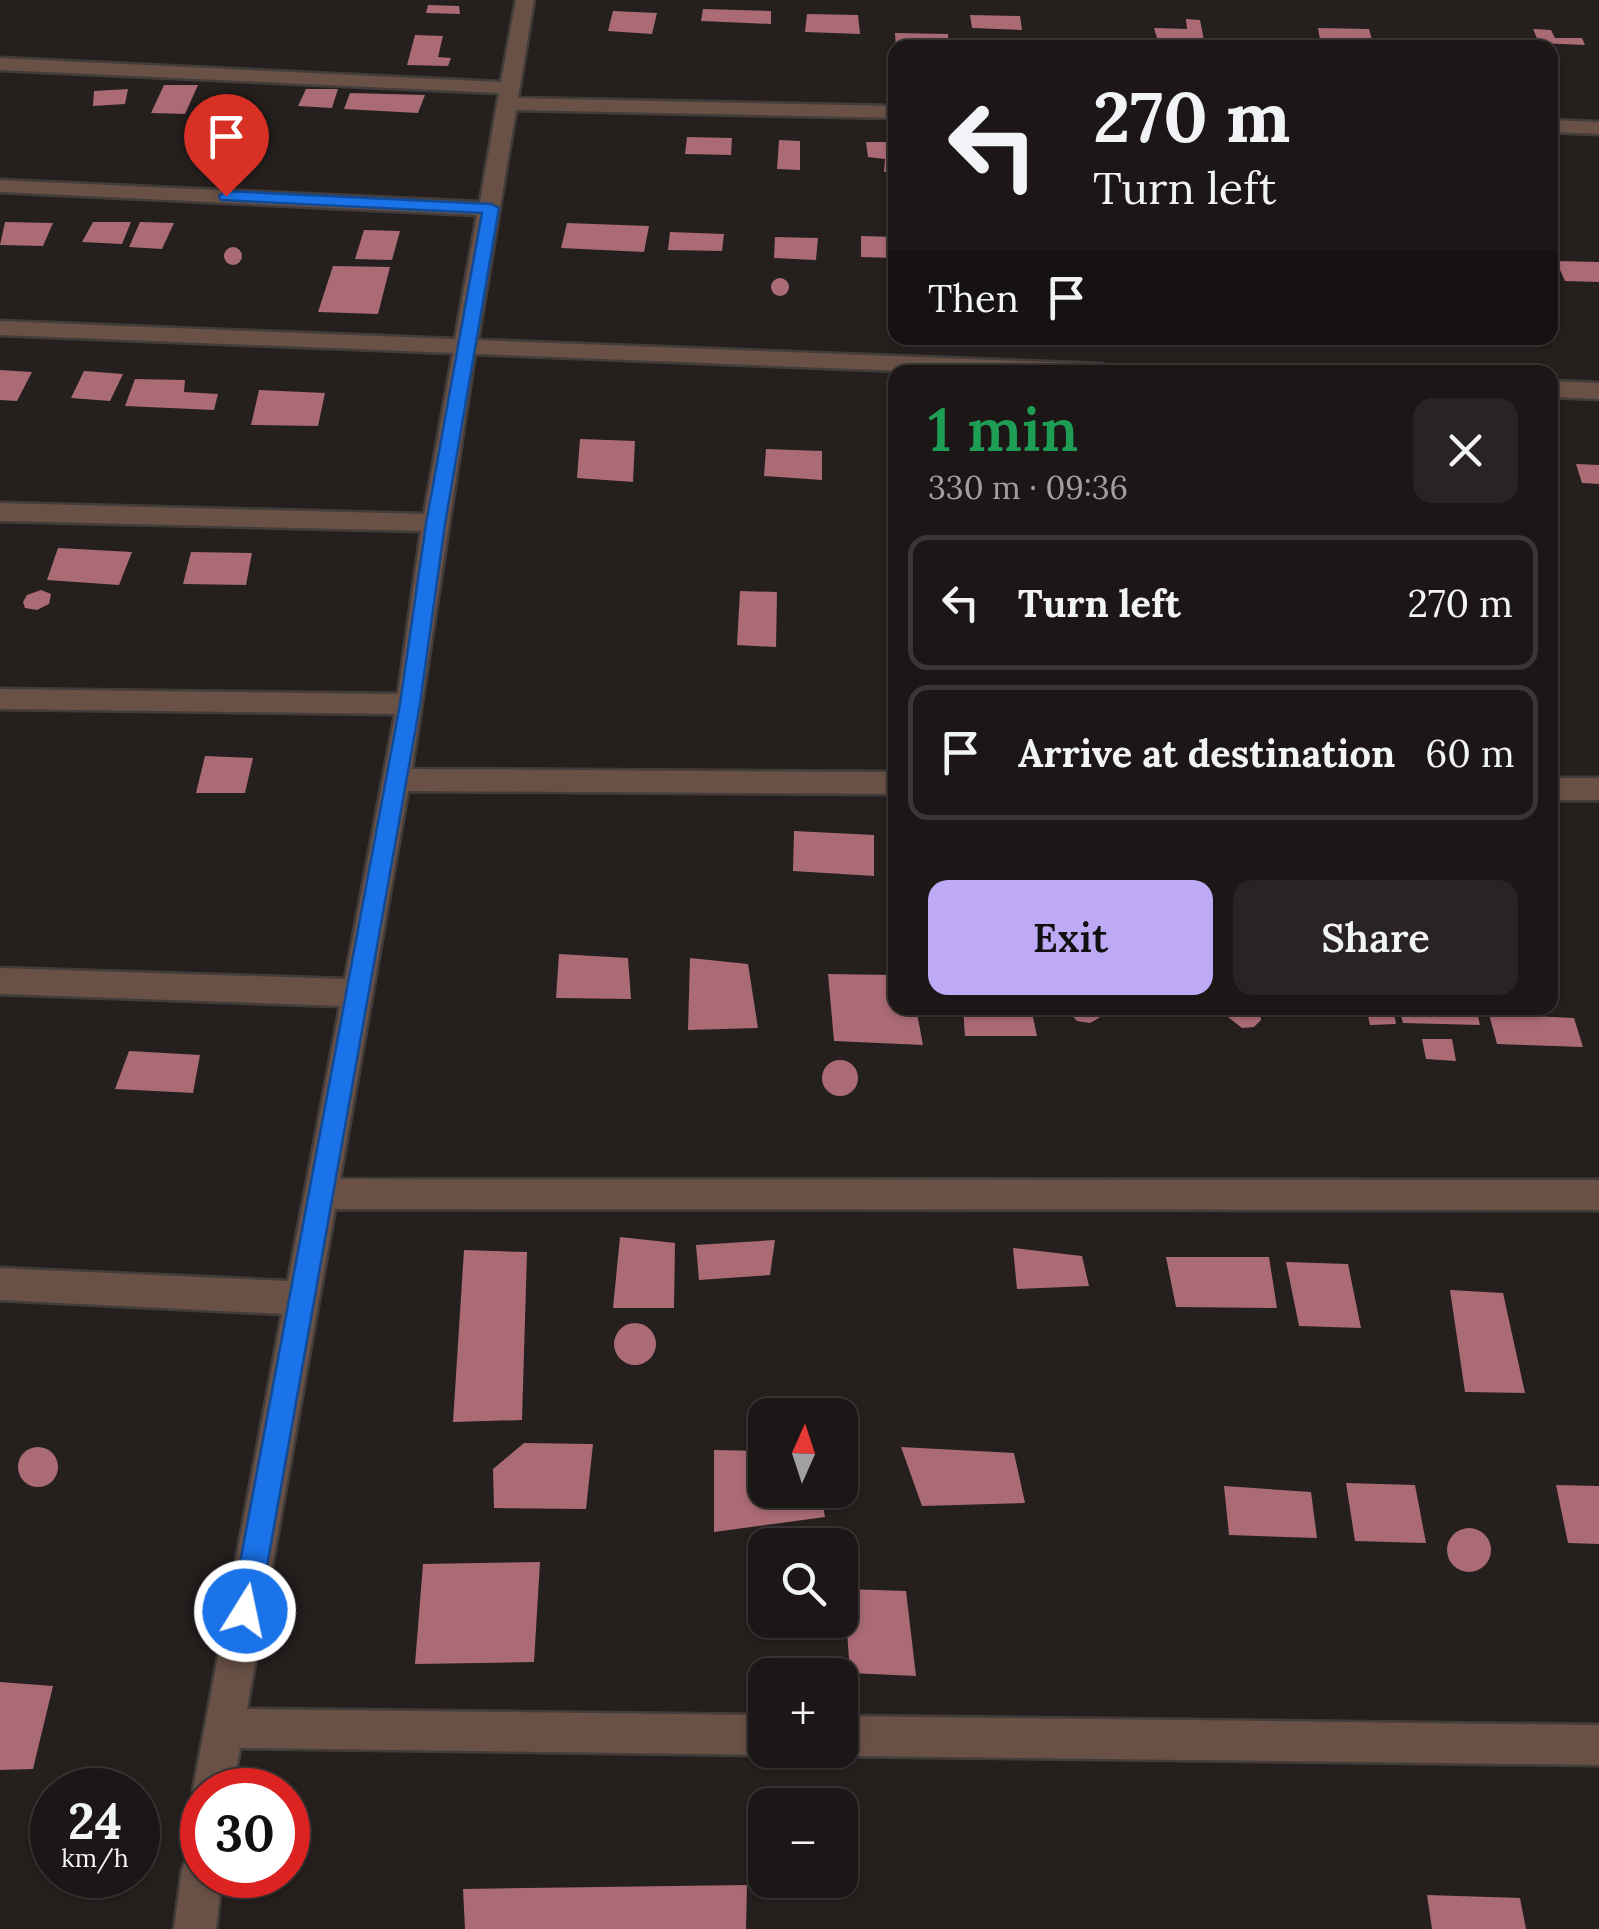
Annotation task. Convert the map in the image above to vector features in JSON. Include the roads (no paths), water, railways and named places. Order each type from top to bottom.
[{"type":"street","points":[[217,1768],[410,704],[435,524],[526,0]]},
{"type":"street","points":[[0,64],[511,96],[888,112]]},
{"type":"street","points":[[1558,126],[1599,128]]},
{"type":"street","points":[[0,186],[491,208]]},
{"type":"street","points":[[0,328],[909,365]]},
{"type":"street","points":[[1558,389],[1599,391]]},
{"type":"street","points":[[0,512],[435,524]]},
{"type":"street","points":[[0,699],[410,704]]},
{"type":"street","points":[[396,780],[888,784]]},
{"type":"street","points":[[1558,788],[1599,789]]},
{"type":"street","points":[[0,980],[357,992]]},
{"type":"street","points":[[321,1194],[1599,1195]]},
{"type":"street","points":[[0,1284],[302,1298]]},
{"type":"street","points":[[224,1728],[748,1735]]},
{"type":"street","points":[[858,1736],[1599,1745]]},
{"type":"street","points":[[195,1929],[199,1898]]}]
